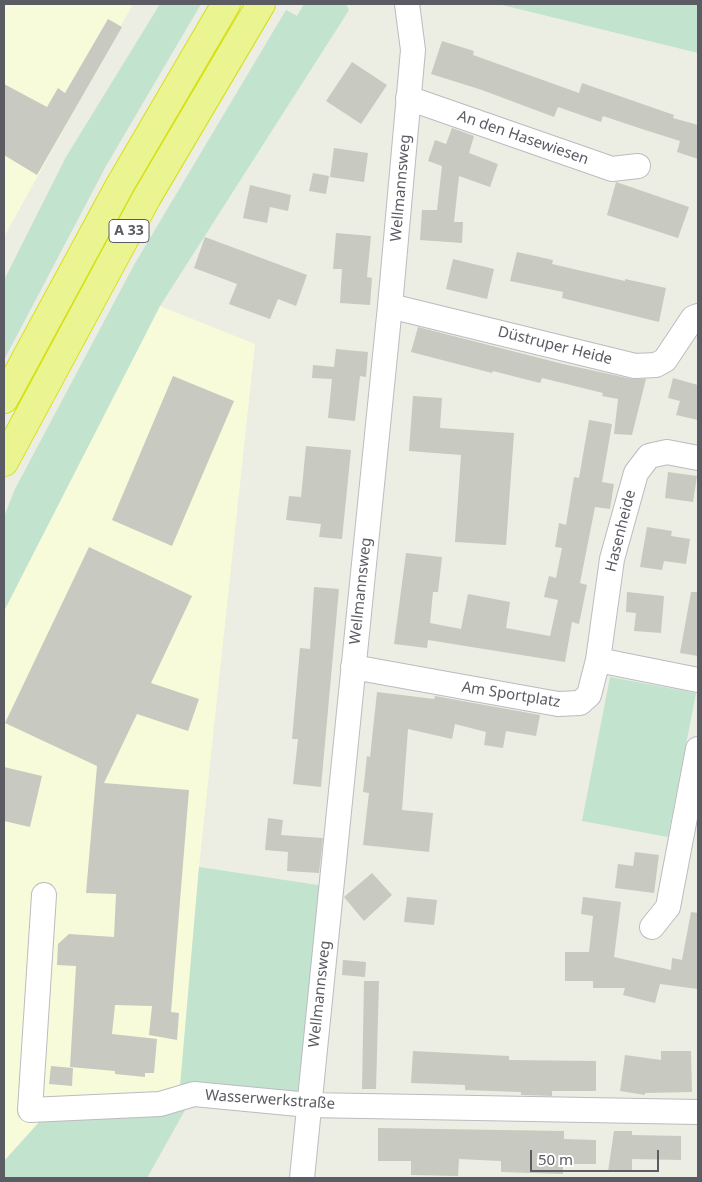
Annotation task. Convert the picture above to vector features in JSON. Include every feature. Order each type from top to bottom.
[{"type":"highway","name":"A 33","points":[[4,462],[147,197],[261,4]]},
{"type":"highway","name":"A 33","points":[[4,400],[120,185],[225,5]]},
{"type":"street","name":"Wellmannsweg","points":[[302,1178],[390,306],[413,50],[407,4]]},
{"type":"street","name":"An den Hasewiesen","points":[[408,98],[612,169],[638,166]]},
{"type":"street","name":"Düstruper Heide","points":[[390,306],[635,366],[656,366],[665,360],[693,318],[698,316]]},
{"type":"street","name":"Hasenheide","points":[[598,660],[612,560],[636,473],[649,456],[667,452],[698,458]]},
{"type":"street","name":"Am Sportplatz","points":[[353,667],[558,704],[580,703],[588,695],[598,660]]},
{"type":"street","points":[[598,660],[698,680]]},
{"type":"street","points":[[652,927],[668,907],[698,749]]},
{"type":"street","name":"Wasserwerkstraße","points":[[44,895],[30,1110],[160,1104],[194,1094],[309,1105],[698,1112]]},
{"type":"shaded area","points":[[4,4],[133,4],[4,237]]},
{"type":"shaded area","points":[[160,4],[201,4],[106,166],[4,360],[4,280],[66,157]]},
{"type":"shaded area","points":[[304,4],[346,4],[349,10],[160,306],[4,611],[4,517],[15,489],[134,265],[286,10],[297,16]]},
{"type":"shaded area","points":[[498,4],[698,4],[698,53],[523,10]]},
{"type":"shaded area","points":[[160,306],[255,344],[199,867],[179,1098],[42,1119],[4,1161],[4,611]]},
{"type":"shaded area","points":[[610,677],[696,693],[668,837],[582,821]]},
{"type":"shaded area","points":[[199,867],[331,887],[309,1105],[194,1094],[147,1178],[4,1178],[4,1161],[42,1119],[179,1098]]},
{"type":"building","points":[[108,19],[122,27],[37,175],[4,155],[4,84],[47,107],[58,88],[65,93]]},
{"type":"building","points":[[442,41],[474,51],[473,55],[579,93],[582,83],[674,115],[673,118],[698,125],[698,159],[677,152],[680,141],[603,116],[601,122],[558,107],[554,117],[482,90],[431,74]]},
{"type":"building","points":[[352,62],[387,85],[361,124],[326,101]]},
{"type":"building","points":[[452,128],[474,136],[469,153],[498,164],[490,187],[459,176],[454,222],[463,222],[462,243],[420,240],[422,210],[437,210],[442,166],[428,161],[435,140],[446,144]]},
{"type":"building","points":[[334,148],[368,153],[364,182],[330,177]]},
{"type":"building","points":[[313,173],[329,176],[326,194],[309,191]]},
{"type":"building","points":[[616,182],[689,207],[678,238],[607,215]]},
{"type":"building","points":[[250,185],[291,195],[288,211],[270,207],[267,223],[243,218]]},
{"type":"building","points":[[336,233],[371,236],[367,277],[372,278],[370,305],[340,303],[342,269],[333,269]]},
{"type":"building","points":[[205,237],[307,275],[296,306],[278,299],[270,319],[229,304],[237,284],[194,268]]},
{"type":"building","points":[[517,252],[553,260],[552,264],[625,281],[625,279],[666,288],[659,322],[562,298],[563,292],[510,281]]},
{"type":"building","points":[[453,259],[494,269],[487,299],[446,289]]},
{"type":"building","points":[[418,327],[563,364],[632,379],[646,379],[632,435],[614,434],[618,399],[602,396],[603,393],[542,378],[540,383],[411,352]]},
{"type":"building","points":[[336,349],[368,352],[366,377],[360,376],[355,421],[328,418],[332,379],[312,378],[313,365],[334,367]]},
{"type":"building","points":[[173,376],[234,401],[172,546],[112,520]]},
{"type":"building","points":[[673,378],[698,385],[698,420],[676,415],[680,401],[668,398]]},
{"type":"building","points":[[413,396],[442,398],[440,428],[514,433],[506,545],[455,542],[461,455],[409,451]]},
{"type":"building","points":[[589,420],[612,424],[602,482],[614,484],[610,509],[595,507],[580,583],[587,585],[579,624],[572,622],[565,662],[428,640],[427,648],[394,644],[406,553],[442,557],[438,592],[433,592],[430,623],[461,629],[468,594],[510,602],[506,628],[550,636],[558,600],[544,597],[549,576],[556,578],[562,548],[555,547],[559,523],[566,525],[574,477],[579,478]]},
{"type":"building","points":[[306,446],[351,450],[342,539],[319,537],[321,524],[286,520],[289,496],[301,497]]},
{"type":"building","points":[[668,472],[697,476],[693,502],[665,498]]},
{"type":"building","points":[[647,527],[672,531],[671,536],[690,539],[686,564],[664,561],[662,570],[640,567]]},
{"type":"building","points":[[89,547],[192,596],[151,683],[199,699],[188,731],[137,714],[104,783],[189,790],[171,1012],[179,1013],[177,1040],[149,1035],[152,1006],[115,1005],[112,1034],[157,1039],[154,1073],[145,1073],[145,1077],[115,1074],[115,1071],[70,1067],[76,966],[57,965],[58,944],[69,934],[114,937],[116,894],[86,893],[97,766],[5,723]]},
{"type":"building","points":[[314,587],[339,589],[321,787],[293,784],[298,739],[292,739],[300,648],[310,649]]},
{"type":"building","points":[[627,592],[664,596],[661,633],[634,631],[636,613],[626,612]]},
{"type":"building","points":[[691,592],[698,592],[698,656],[680,653]]},
{"type":"building","points":[[377,692],[434,699],[435,696],[540,715],[536,736],[506,731],[503,748],[484,745],[486,732],[455,724],[452,739],[408,729],[402,810],[433,813],[429,852],[363,845],[369,793],[363,792],[367,756],[370,757]]},
{"type":"building","points":[[4,767],[42,776],[30,827],[4,821]]},
{"type":"building","points":[[268,818],[283,820],[281,835],[323,838],[319,873],[287,871],[288,852],[265,850]]},
{"type":"building","points":[[635,852],[659,855],[654,893],[615,888],[618,864],[633,866]]},
{"type":"building","points":[[372,873],[392,895],[364,921],[344,897]]},
{"type":"building","points":[[407,897],[437,900],[434,925],[404,922]]},
{"type":"building","points":[[583,897],[621,902],[614,957],[671,970],[672,958],[682,960],[691,912],[698,913],[698,989],[660,984],[655,1003],[623,995],[625,988],[593,988],[593,981],[565,981],[565,952],[589,952],[593,916],[581,914]]},
{"type":"building","points":[[343,960],[366,962],[365,977],[342,975]]},
{"type":"building","points":[[364,981],[379,981],[376,1089],[362,1089]]},
{"type":"building","points":[[413,1051],[509,1056],[509,1060],[596,1061],[596,1091],[552,1091],[552,1096],[521,1095],[521,1092],[465,1090],[465,1085],[411,1083]]},
{"type":"building","points":[[661,1051],[691,1051],[692,1092],[645,1093],[645,1095],[620,1091],[625,1055],[661,1060]]},
{"type":"building","points":[[51,1066],[73,1068],[72,1086],[49,1084]]},
{"type":"building","points":[[378,1128],[564,1131],[564,1139],[596,1140],[596,1164],[563,1164],[563,1174],[501,1172],[501,1161],[459,1159],[458,1176],[411,1175],[411,1161],[378,1161]]},
{"type":"building","points":[[614,1131],[632,1131],[632,1135],[681,1136],[681,1160],[632,1159],[632,1172],[608,1172]]}]
